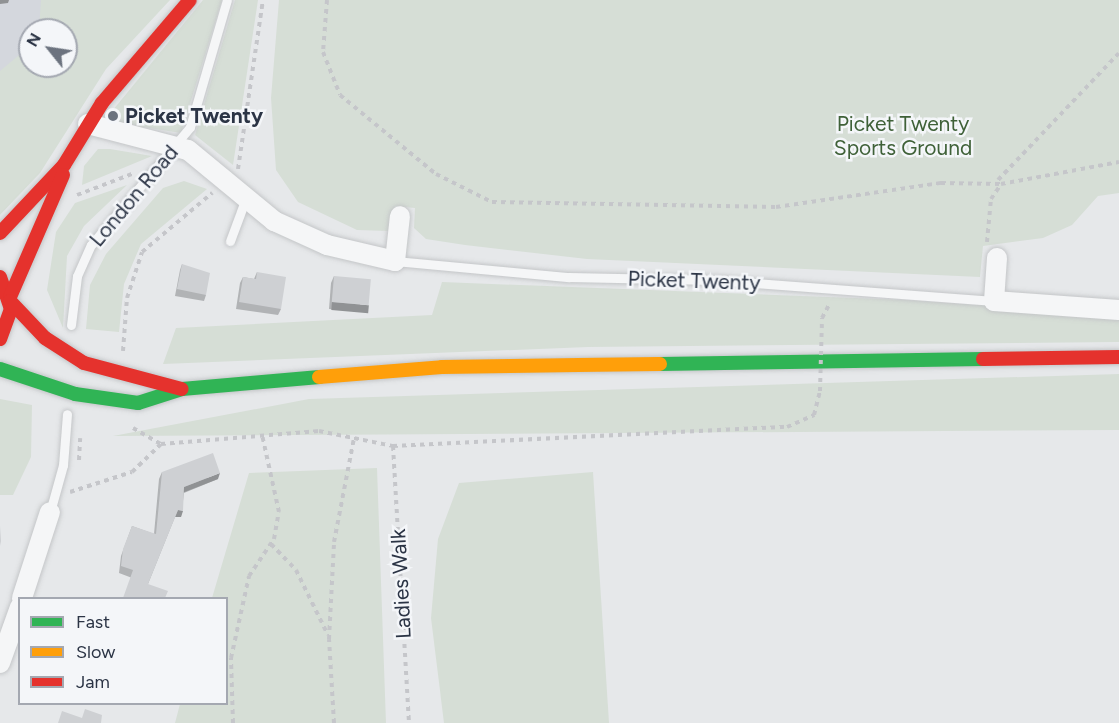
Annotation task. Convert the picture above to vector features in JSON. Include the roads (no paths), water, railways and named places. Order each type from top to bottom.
[{"type":"main road","points":[[0,233],[64,165],[88,124],[190,0]]},
{"type":"main road","points":[[0,339],[10,299],[61,189],[64,165]]},
{"type":"main road","points":[[0,277],[10,299],[56,347],[119,375],[182,388]]},
{"type":"main road","points":[[0,369],[54,389],[123,402],[182,388],[572,361],[1119,357]]},
{"type":"street","name":"Picket Twenty","points":[[88,124],[178,146],[246,198],[308,238],[395,261]]},
{"type":"street","points":[[395,261],[400,216]]},
{"type":"street","points":[[994,301],[997,258]]},
{"type":"street","name":"Picket Twenty","points":[[994,301],[1119,310]]},
{"type":"street","points":[[22,597],[50,512]]},
{"type":"street","points":[[0,663],[7,626],[18,610]]},
{"type":"lane","name":"London Road","points":[[71,326],[77,276],[91,245],[178,146],[201,98],[227,0]]},
{"type":"lane","points":[[230,242],[246,198]]},
{"type":"lane","name":"Picket Twenty","points":[[395,261],[569,277],[715,280],[994,301]]},
{"type":"lane","points":[[50,512],[63,465],[67,414]]},
{"type":"place","name":"Picket Twenty","points":[[113,116]]},
{"type":"park label","name":"Picket Twenty Sports Ground","points":[[903,136]]}]
